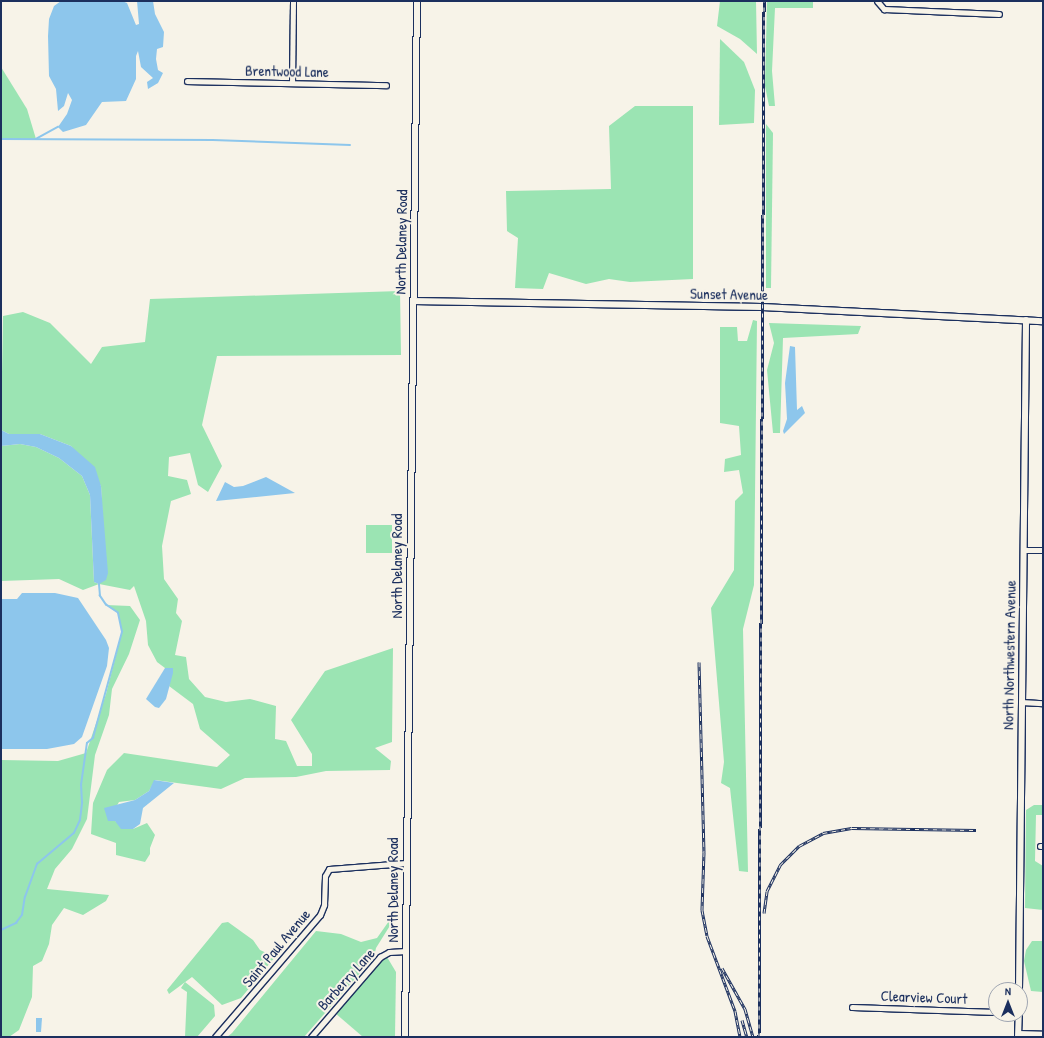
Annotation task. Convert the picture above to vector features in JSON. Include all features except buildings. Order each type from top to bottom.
[{"type":"street","points":[[292,83],[293,1]]},
{"type":"street","name":"North Delaney Road","points":[[405,1037],[417,1]]},
{"type":"street","points":[[878,2],[884,9],[999,14]]},
{"type":"street","name":"Brentwood Lane","points":[[187,81],[386,85]]},
{"type":"street","name":"Sunset Avenue","points":[[413,302],[762,307],[1043,321]]},
{"type":"street","name":"North Northwestern Avenue","points":[[1019,982],[1026,320]]},
{"type":"street","points":[[1023,550],[1043,550]]},
{"type":"street","points":[[1021,702],[1043,703]]},
{"type":"street","name":"Saint Paul Avenue","points":[[215,1037],[320,915],[324,904],[325,876],[329,869],[406,863]]},
{"type":"street","name":"Barberry Lane","points":[[311,1037],[380,957],[389,952],[406,951]]},
{"type":"street","name":"Clearview Court","points":[[852,1006],[988,1012]]},
{"type":"street","points":[[1019,1022],[1018,1035],[1043,1034]]},
{"type":"green space","points":[[720,1],[756,1],[757,54],[740,39],[717,26]]},
{"type":"green space","points":[[767,1],[813,1],[813,8],[775,8],[772,71],[775,106],[769,106],[765,86]]},
{"type":"green space","points":[[720,39],[744,62],[755,90],[754,123],[719,125]]},
{"type":"green space","points":[[1,67],[27,109],[36,139],[1,139]]},
{"type":"green space","points":[[635,106],[693,106],[693,279],[630,282],[609,279],[586,284],[549,273],[543,289],[515,288],[518,238],[507,231],[506,191],[611,189],[609,126]]},
{"type":"green space","points":[[766,124],[773,133],[771,288],[766,288]]},
{"type":"green space","points":[[400,291],[401,355],[217,356],[202,425],[222,466],[208,492],[198,485],[190,453],[169,457],[168,476],[187,480],[191,494],[171,501],[162,546],[164,579],[178,599],[176,613],[182,621],[175,655],[186,657],[189,679],[205,697],[226,702],[250,699],[276,706],[275,739],[286,741],[297,766],[312,766],[312,754],[291,720],[325,671],[393,648],[392,742],[375,748],[391,761],[390,770],[326,771],[296,777],[245,778],[221,789],[155,780],[149,791],[135,800],[119,802],[108,821],[115,821],[133,829],[147,823],[155,835],[150,848],[150,854],[145,862],[116,855],[116,843],[91,834],[93,803],[107,770],[124,753],[217,767],[230,755],[200,729],[193,704],[169,686],[173,668],[165,668],[157,662],[148,645],[146,621],[134,586],[130,590],[99,584],[103,525],[101,486],[71,446],[40,434],[9,434],[1,430],[3,316],[23,312],[50,323],[91,364],[102,347],[145,342],[150,299]]},
{"type":"green space","points":[[753,320],[757,321],[754,585],[743,629],[748,872],[739,871],[730,788],[721,783],[724,762],[711,608],[734,570],[735,501],[743,493],[739,470],[724,472],[725,459],[741,455],[739,426],[720,423],[720,327],[737,327],[738,341],[747,341]]},
{"type":"green space","points":[[769,323],[861,326],[858,334],[783,338],[780,433],[773,433],[767,370],[774,343]]},
{"type":"green space","points":[[20,444],[36,447],[59,458],[82,476],[90,495],[94,582],[99,584],[83,590],[59,579],[1,581],[1,446]]},
{"type":"green space","points":[[366,525],[392,525],[392,553],[366,553]]},
{"type":"green space","points":[[106,605],[130,606],[140,620],[129,654],[112,689],[109,715],[95,755],[87,819],[72,849],[55,869],[47,889],[109,895],[106,901],[83,915],[64,908],[52,925],[49,944],[42,961],[33,966],[32,997],[19,1030],[9,1037],[1,1037],[1,760],[58,761],[86,753],[106,694],[122,632],[118,613]]},
{"type":"green space","points":[[1034,805],[1043,805],[1043,815],[1036,815],[1035,861],[1043,866],[1043,910],[1025,908],[1026,810]]},
{"type":"green space","points":[[389,921],[391,924],[376,948],[374,957],[304,1037],[227,1037],[232,1033],[316,931],[341,934],[361,942],[377,938]]},
{"type":"green space","points":[[228,922],[253,940],[260,950],[275,957],[241,998],[222,1005],[192,977],[169,994],[167,990],[222,923]]},
{"type":"green space","points":[[1032,941],[1043,941],[1043,992],[1031,991],[1024,961],[1026,950]]},
{"type":"green space","points":[[387,957],[396,972],[395,1037],[363,1037],[335,1013],[376,965]]},
{"type":"green space","points":[[185,982],[214,1005],[215,1016],[197,1037],[185,1037],[187,992],[181,988]]},
{"type":"water","points":[[61,1],[122,1],[127,3],[136,25],[139,24],[137,1],[153,1],[155,14],[164,32],[163,47],[157,49],[156,59],[158,70],[163,73],[158,83],[148,89],[147,82],[153,78],[141,67],[138,51],[136,56],[136,79],[126,101],[102,102],[86,125],[63,132],[58,127],[67,114],[72,100],[68,93],[64,106],[58,111],[56,89],[49,76],[48,36],[49,19],[54,6]]},
{"type":"water","points":[[790,346],[795,347],[797,410],[802,406],[805,413],[784,434],[783,431],[787,419],[785,383]]},
{"type":"water","points":[[1,430],[9,434],[40,434],[71,446],[95,467],[101,486],[108,573],[106,580],[99,584],[94,582],[90,495],[82,476],[59,458],[36,447],[20,444],[1,446]]},
{"type":"water","points":[[266,477],[295,493],[216,501],[225,482],[234,487],[243,486]]},
{"type":"water","points":[[22,593],[55,593],[78,598],[106,640],[109,648],[107,666],[82,737],[74,744],[47,749],[1,749],[1,599],[17,599]]},
{"type":"water","points":[[165,668],[173,668],[173,673],[166,699],[159,708],[155,707],[146,699]]},
{"type":"water","points":[[154,780],[174,783],[143,808],[140,824],[133,829],[121,829],[115,821],[108,821],[104,808],[135,800],[149,791]]},
{"type":"water","points":[[36,1018],[42,1018],[41,1032],[36,1032]]},
{"type":"waterway","points":[[36,139],[58,127]]},
{"type":"waterway","points":[[1,139],[213,140],[350,145]]},
{"type":"waterway","points":[[1,930],[16,923],[22,915],[25,897],[37,864],[74,833],[80,820],[82,803],[81,785],[87,743],[93,738],[122,632],[118,613],[106,605],[100,596],[99,584]]},
{"type":"railway","points":[[759,1037],[764,1]]},
{"type":"railway","points":[[699,662],[704,852],[702,910],[707,936],[735,1011],[740,1037]]},
{"type":"railway","points":[[764,913],[767,891],[780,865],[799,846],[823,833],[852,828],[976,830]]},
{"type":"railway","points":[[722,968],[745,1009],[753,1037]]},
{"type":"railway","points":[[742,1020],[747,1037]]}]
